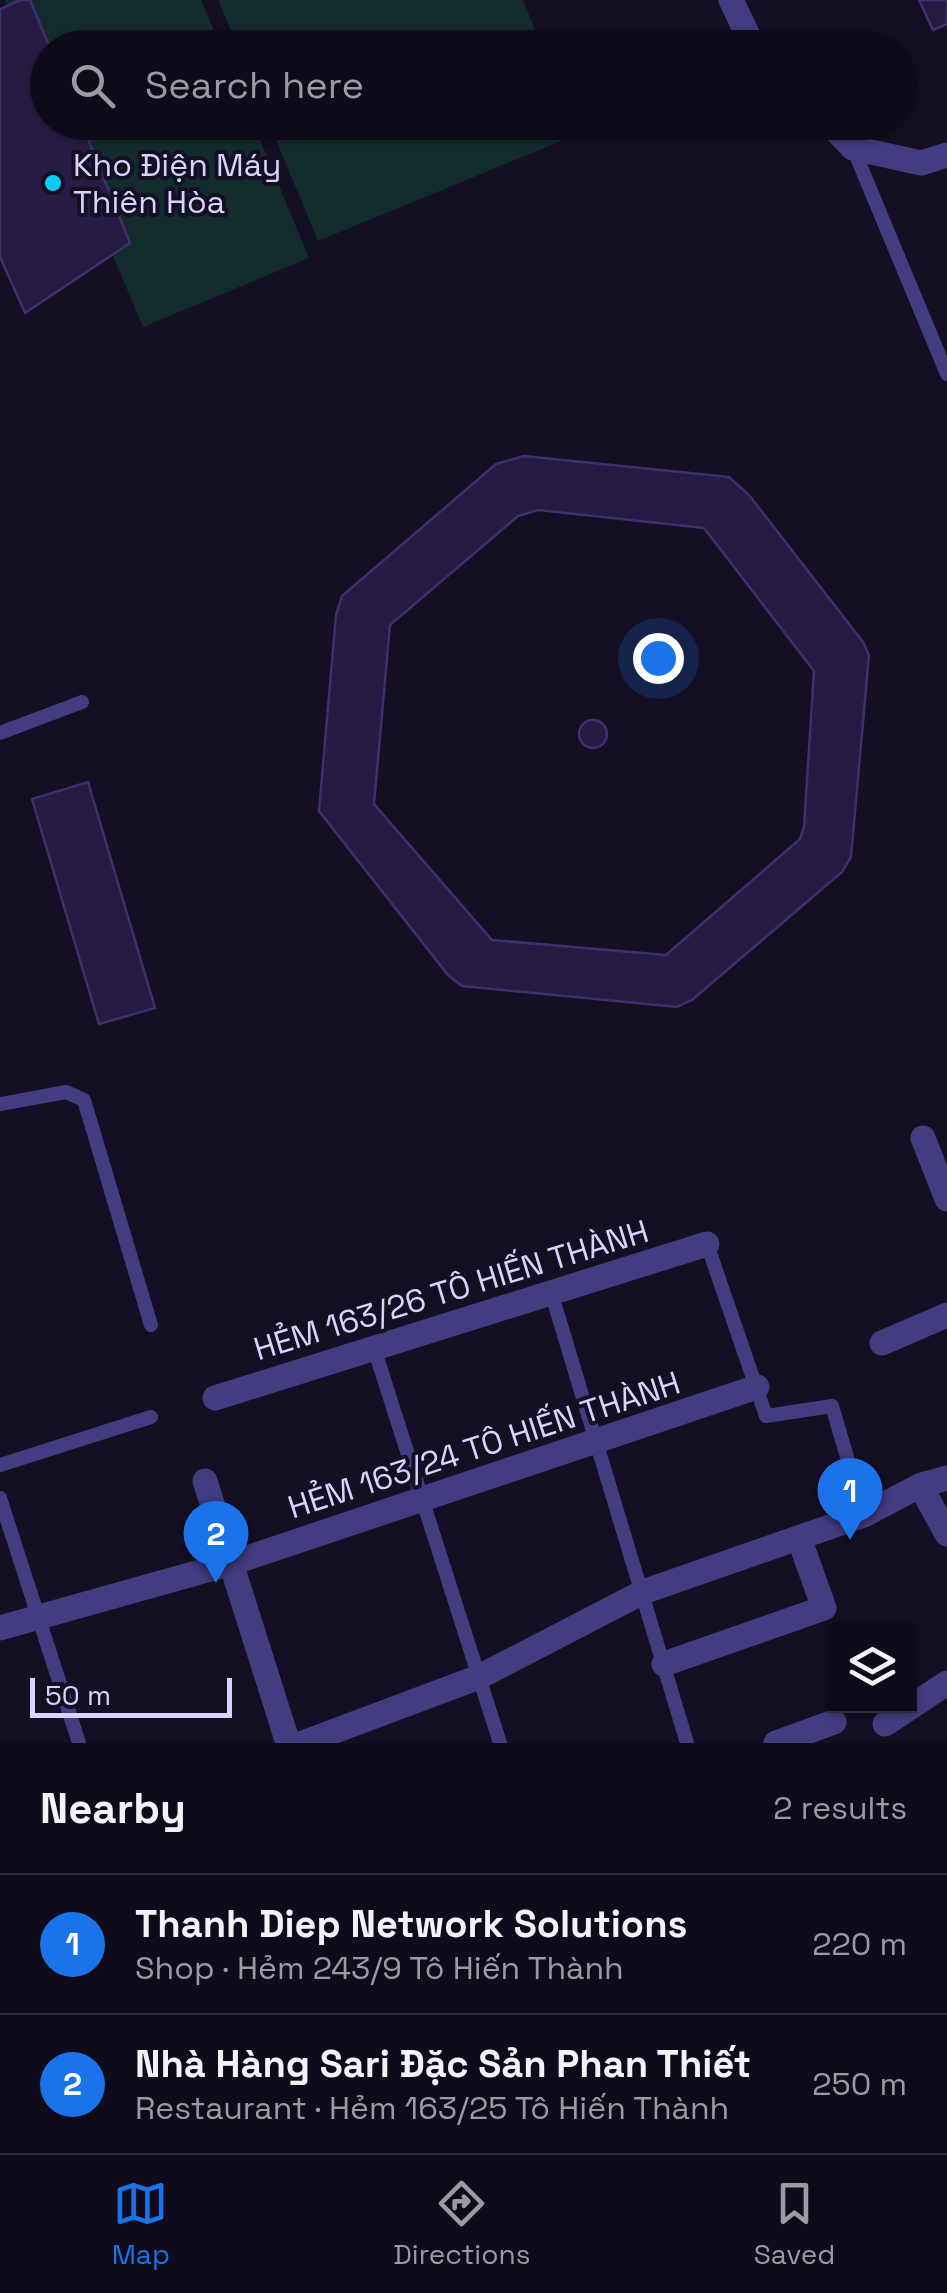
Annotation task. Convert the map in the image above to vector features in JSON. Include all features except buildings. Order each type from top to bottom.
[{"type":"street","points":[[730,0],[745,30]]},
{"type":"street","points":[[845,140],[853,148],[921,163],[947,155]]},
{"type":"street","points":[[923,1138],[947,1199]]},
{"type":"street","name":"HẺM 163/26 TÔ HIẾN THÀNH","points":[[215,1398],[707,1244]]},
{"type":"street","points":[[882,1342],[947,1315]]},
{"type":"street","name":"HẺM 163/24 TÔ HIẾN THÀNH","points":[[0,1628],[232,1563],[597,1444],[757,1386]]},
{"type":"street","points":[[303,1743],[479,1678],[642,1592],[864,1515],[947,1478]]},
{"type":"street","points":[[205,1482],[288,1743]]},
{"type":"street","points":[[924,1490],[947,1534]]},
{"type":"street","points":[[664,1664],[824,1608],[799,1538]]},
{"type":"street","points":[[885,1724],[947,1683]]},
{"type":"street","points":[[776,1743],[834,1722]]},
{"type":"lane","points":[[853,148],[947,374]]},
{"type":"lane","points":[[0,733],[82,702]]},
{"type":"lane","points":[[0,1104],[66,1092],[84,1100],[151,1325]]},
{"type":"lane","points":[[707,1244],[766,1416],[832,1406],[864,1515]]},
{"type":"lane","points":[[551,1292],[688,1743]]},
{"type":"lane","points":[[374,1348],[500,1743]]},
{"type":"lane","points":[[0,1464],[151,1417]]},
{"type":"lane","points":[[0,1498],[78,1743]]},
{"type":"green space","points":[[5,0],[201,0],[214,30],[30,30],[30,60]]},
{"type":"green space","points":[[218,0],[523,0],[535,30],[231,30]]},
{"type":"green space","points":[[64,140],[260,140],[309,258],[143,327]]},
{"type":"green space","points":[[276,140],[563,140],[318,241]]},
{"type":"place","name":"Kho Điện Máy Thiên Hòa","points":[[53,183]]},
{"type":"place","name":"Thanh Diep Network Solutions","points":[[850,1540]]},
{"type":"place","name":"Nhà Hàng Sari Đặc Sản Phan Thiết","points":[[216,1583]]}]
